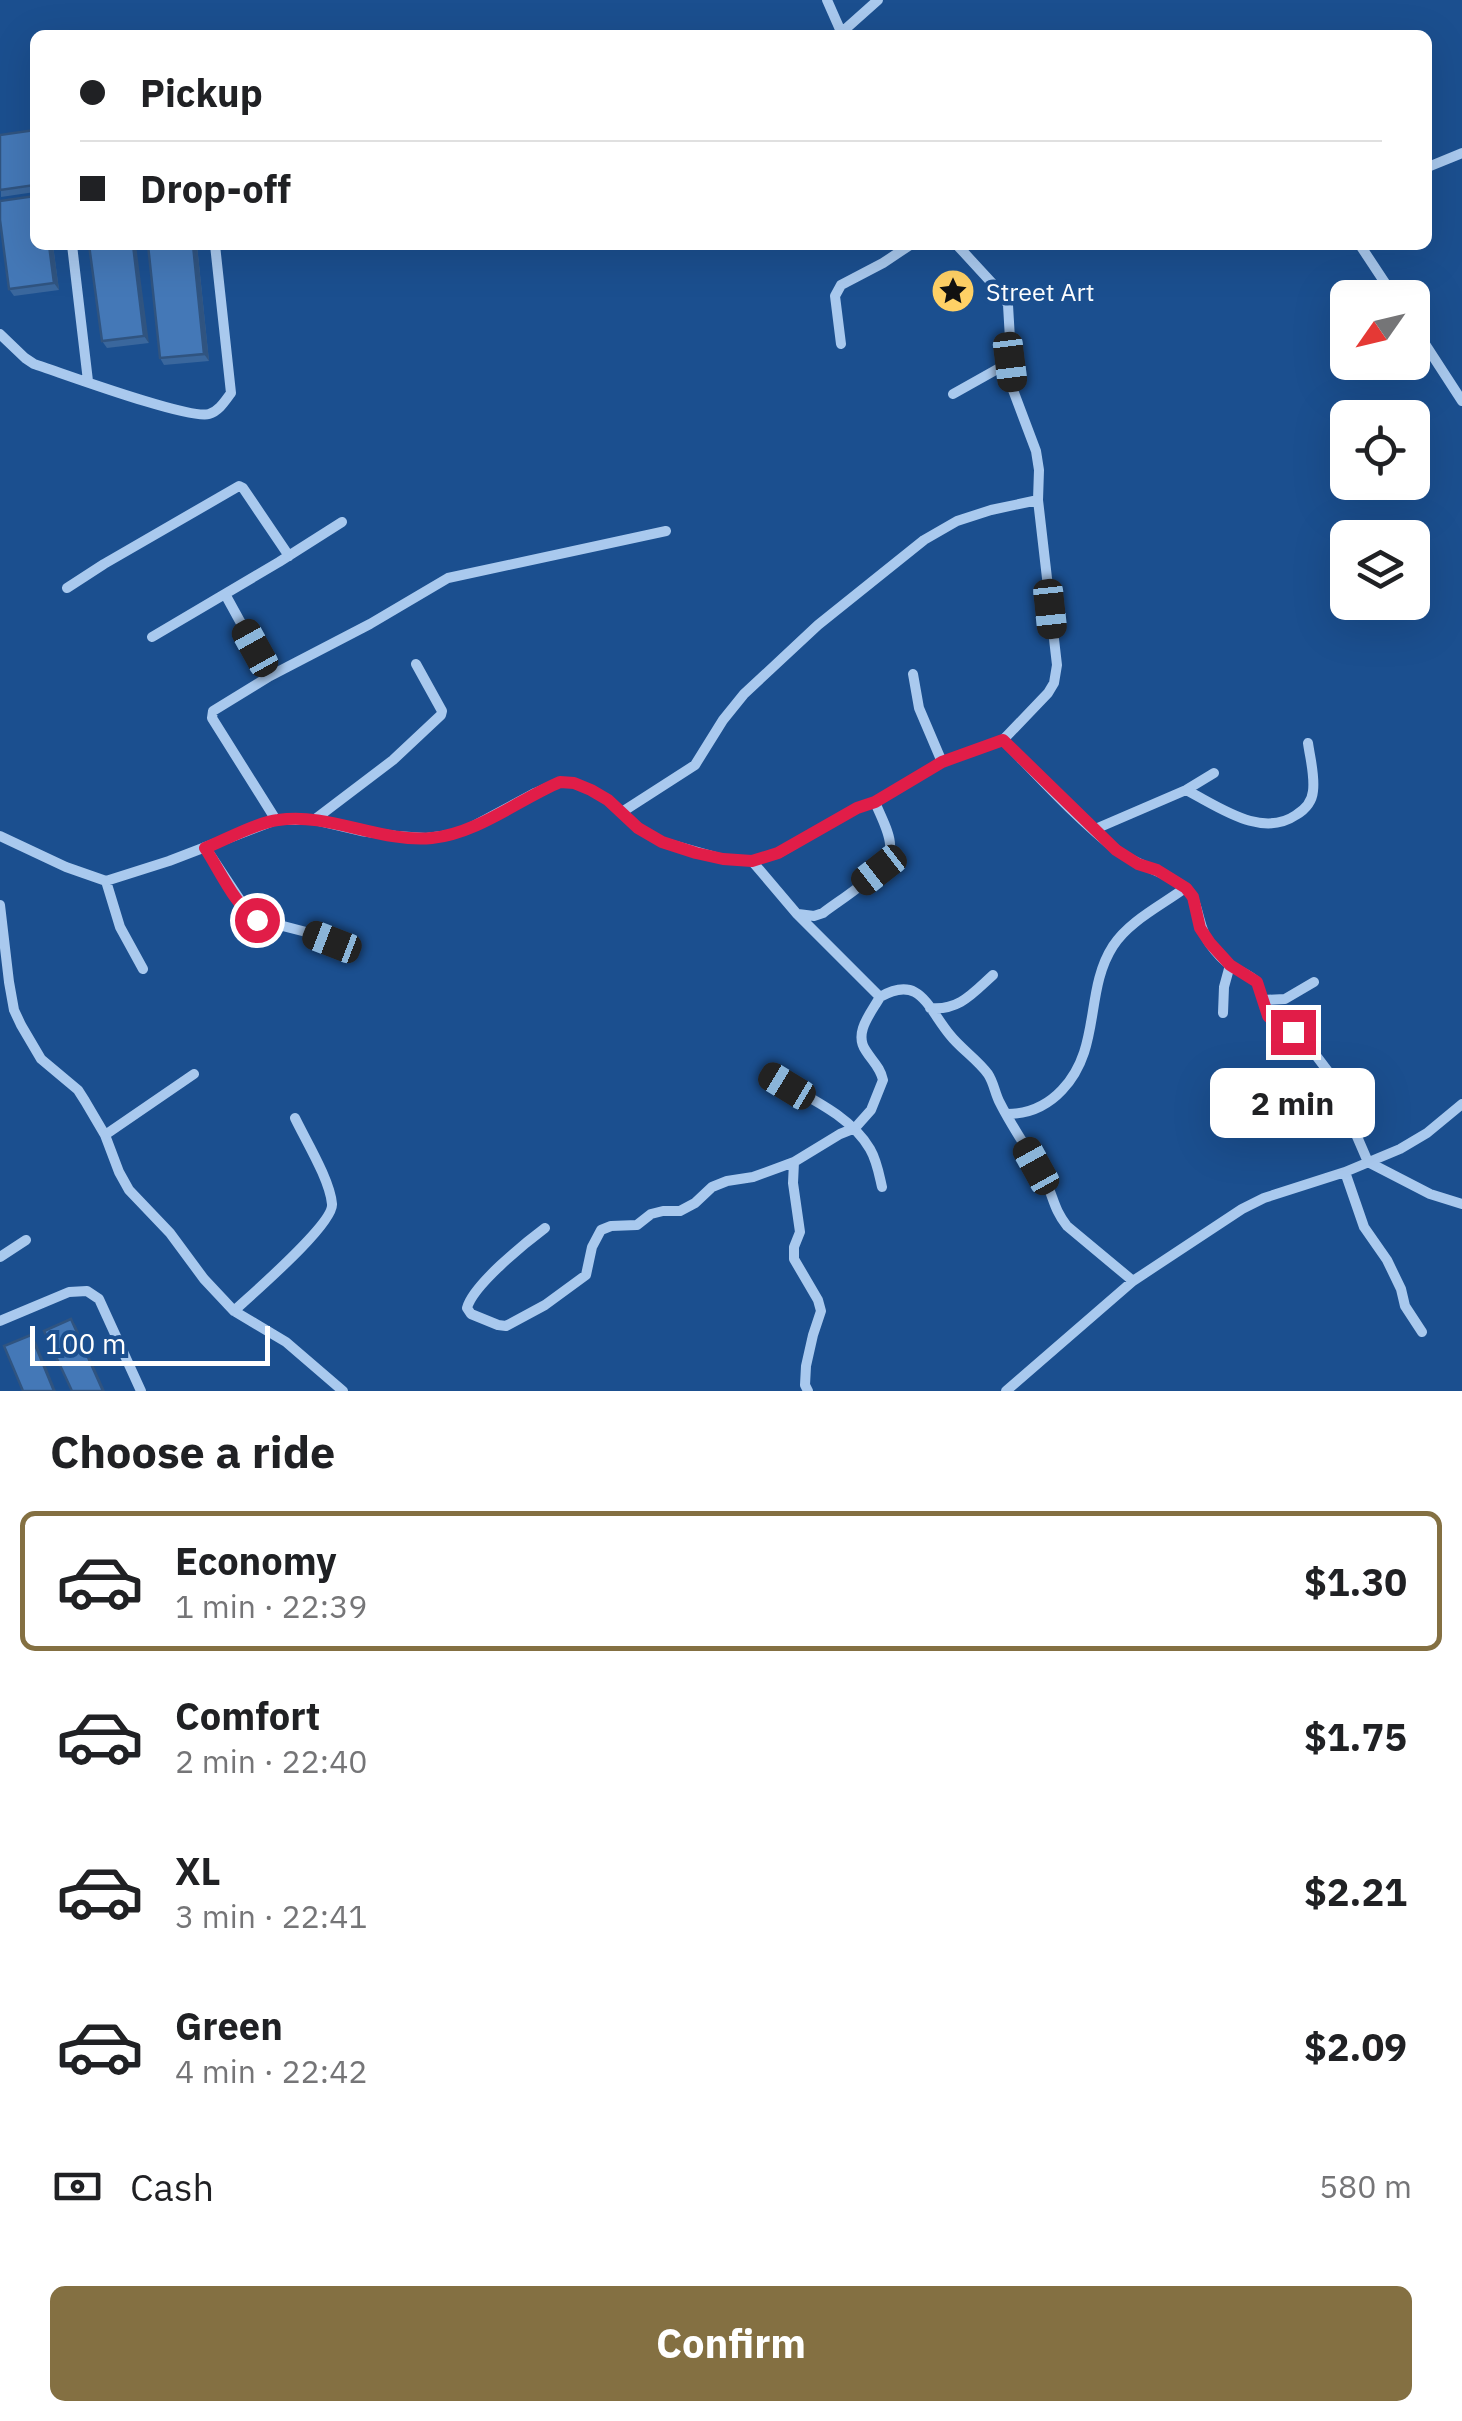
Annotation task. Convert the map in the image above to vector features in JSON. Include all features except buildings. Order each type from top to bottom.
[{"type":"street","points":[[827,0],[840,30]]},
{"type":"street","points":[[846,30],[878,0]]},
{"type":"street","points":[[1432,165],[1462,153]]},
{"type":"street","points":[[73,250],[88,382]]},
{"type":"street","points":[[0,334],[34,364],[160,406],[211,414],[232,393],[216,250]]},
{"type":"street","points":[[841,344],[836,290],[902,250]]},
{"type":"street","points":[[0,836],[106,882],[276,820],[314,820],[396,836],[450,835],[560,782],[591,790],[662,842],[709,856],[752,861],[778,853],[942,762],[1003,740],[1048,693],[1057,665],[1038,500],[1039,470],[1036,451],[1013,390],[1008,305],[962,250]]},
{"type":"street","points":[[1363,250],[1383,280]]},
{"type":"street","points":[[1430,352],[1462,401]]},
{"type":"street","points":[[954,394],[1010,362]]},
{"type":"street","points":[[67,588],[239,486],[289,556]]},
{"type":"street","points":[[622,812],[695,765],[744,694],[818,626],[924,540],[957,521],[1038,500]]},
{"type":"street","points":[[152,637],[342,522]]},
{"type":"street","points":[[276,820],[212,714],[214,711],[448,578],[666,531]]},
{"type":"street","points":[[225,594],[270,676]]},
{"type":"street","points":[[314,820],[393,760],[442,715],[416,664]]},
{"type":"street","points":[[913,674],[919,708],[942,762]]},
{"type":"street","points":[[1003,740],[1093,830],[1128,858],[1186,888],[1193,897],[1200,928],[1210,943],[1230,965],[1257,982],[1268,1016],[1302,1038],[1330,1074],[1368,1162],[1430,1194],[1462,1204]]},
{"type":"street","points":[[1186,790],[1246,821],[1268,824],[1292,819],[1307,807],[1313,794],[1308,743]]},
{"type":"street","points":[[1093,830],[1214,774]]},
{"type":"street","points":[[797,914],[823,913],[879,870],[886,860],[890,843],[875,802]]},
{"type":"street","points":[[205,848],[252,918],[332,942]]},
{"type":"street","points":[[752,861],[797,914],[880,997]]},
{"type":"street","points":[[106,882],[120,927],[143,970]]},
{"type":"street","points":[[1007,1114],[1040,1108],[1074,1077],[1083,1059],[1102,971],[1112,946],[1128,929],[1186,888]]},
{"type":"street","points":[[0,905],[14,1010],[40,1059],[78,1090],[105,1135],[129,1190],[234,1311],[286,1342],[344,1391]]},
{"type":"street","points":[[1223,1013],[1230,965]]},
{"type":"street","points":[[930,1008],[960,1004],[993,975]]},
{"type":"street","points":[[1263,1000],[1285,999],[1314,982]]},
{"type":"street","points":[[545,1228],[470,1298],[467,1308],[471,1314],[502,1326],[511,1324],[546,1305],[586,1275],[592,1247],[601,1230],[637,1225],[663,1210],[680,1211],[712,1187],[753,1178],[794,1162],[855,1128],[871,1110],[884,1080],[878,1064],[860,1040],[863,1028],[880,997],[895,988],[907,988],[930,1008],[950,1036],[988,1075],[1060,1217],[1133,1281]]},
{"type":"street","points":[[105,1135],[194,1074]]},
{"type":"street","points":[[768,1074],[855,1128],[873,1154],[882,1187]]},
{"type":"street","points":[[1006,1391],[1133,1281],[1242,1209],[1400,1149],[1428,1133],[1462,1104]]},
{"type":"street","points":[[234,1311],[319,1230],[332,1210],[321,1172],[295,1118]]},
{"type":"street","points":[[794,1162],[794,1198],[800,1232],[794,1259],[821,1312],[806,1366],[808,1391]]},
{"type":"street","points":[[1345,1172],[1364,1228],[1387,1260],[1405,1306],[1422,1332]]},
{"type":"street","points":[[0,1257],[26,1240]]},
{"type":"street","points":[[0,1321],[69,1292],[87,1292],[99,1299],[141,1391]]},
{"type":"place","name":"Street Art","points":[[953,291]]},
{"type":"route","points":[[257,920],[243,907],[205,848],[276,820],[314,820],[361,831],[426,838],[468,829],[560,782],[574,783],[608,800],[638,828],[662,842],[723,859],[752,861],[778,853],[942,762],[1003,740],[1116,850],[1186,888],[1193,897],[1200,928],[1210,943],[1230,965],[1257,982],[1268,1016],[1293,1032]]}]
